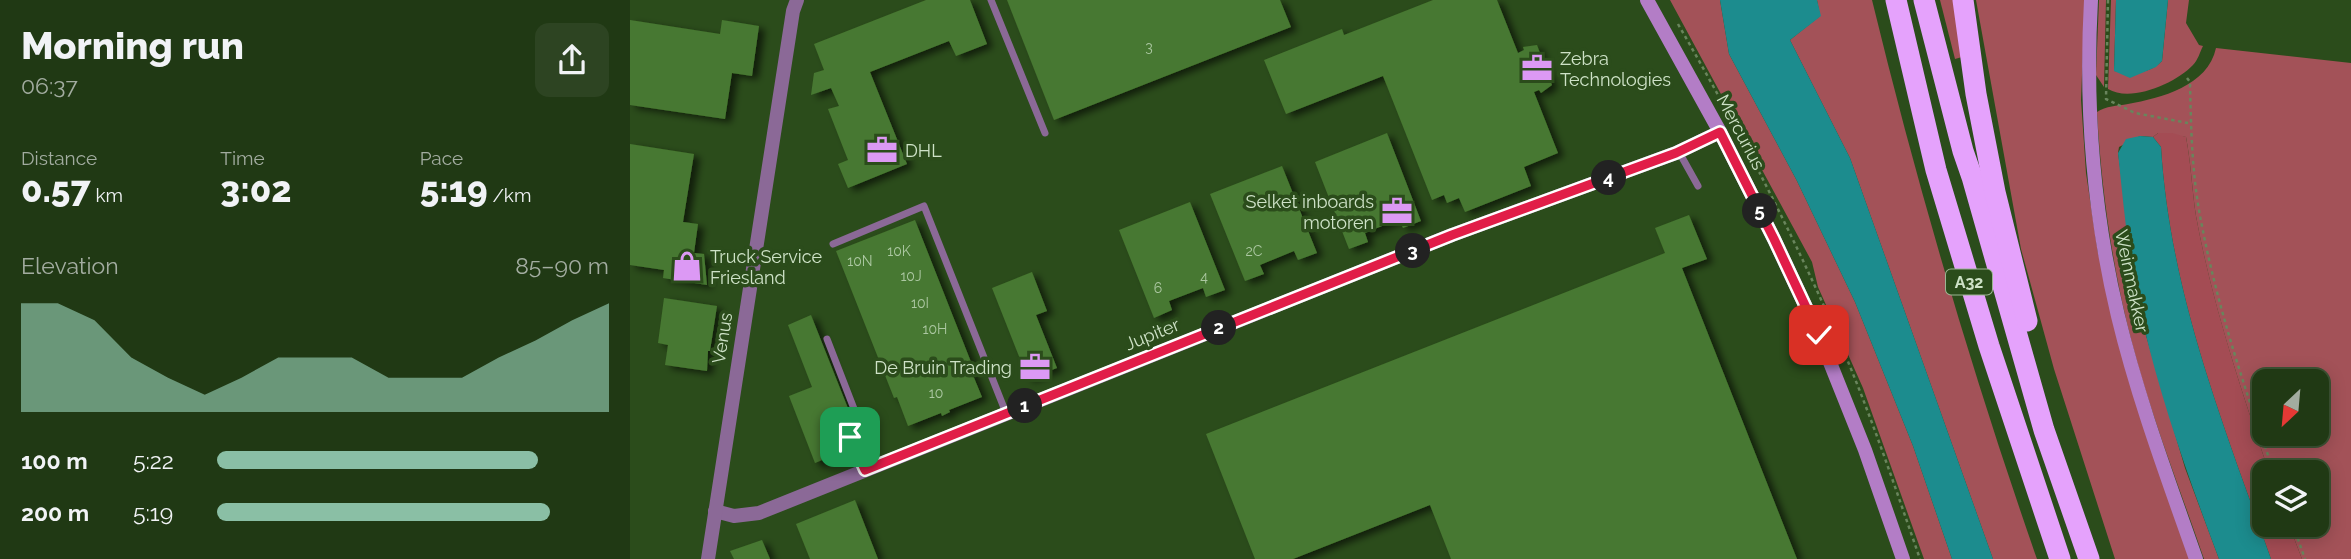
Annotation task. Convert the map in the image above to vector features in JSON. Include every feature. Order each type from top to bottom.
[{"type":"highway","name":"A32","points":[[1896,0],[1940,182],[1989,346],[2060,559]]},
{"type":"highway","name":"A32","points":[[1924,0],[1963,151],[2044,430],[2089,559]]},
{"type":"highway","name":"A32","points":[[1963,0],[1976,94],[1995,192],[2034,355],[2044,430]]},
{"type":"main road","name":"Mercurius","points":[[1647,0],[1720,132],[1819,335],[1865,450],[1903,559]]},
{"type":"main road","name":"Weinmakker","points":[[2091,0],[2091,133],[2097,207],[2104,250],[2129,355],[2196,559]]},
{"type":"street","name":"Venus","points":[[708,559],[793,11],[797,0]]},
{"type":"street","name":"Jupiter","points":[[715,511],[734,516],[758,513],[1452,235],[1679,152],[1720,132]]},
{"type":"lane","points":[[991,0],[1045,133]]},
{"type":"lane","points":[[1679,152],[1698,186]]},
{"type":"lane","points":[[833,244],[924,205],[1006,413]]},
{"type":"lane","points":[[827,339],[863,432],[850,437],[865,470]]},
{"type":"path","points":[[2108,0],[2106,99],[2135,114],[2189,123]]},
{"type":"path","points":[[2188,78],[2189,123],[2201,225],[2235,350],[2270,460]]},
{"type":"path","points":[[2297,537],[2305,559]]},
{"type":"shaded area","points":[[1670,0],[1720,0],[1729,54],[1797,181],[1855,302],[1913,446],[1952,559],[1924,559],[1863,388],[1818,287],[1812,262]]},
{"type":"shaded area","points":[[1817,0],[1872,0],[1948,282],[2037,559],[1993,559],[1850,158],[1790,40],[1820,16]]},
{"type":"shaded area","points":[[1940,0],[1955,0],[1962,57],[1955,59]]},
{"type":"shaded area","points":[[1976,0],[2085,0],[2081,100],[2086,173],[2098,253],[2190,559],[2115,559],[2054,369],[2021,249]]},
{"type":"shaded area","points":[[2099,0],[2106,0],[2104,87],[2096,75]]},
{"type":"shaded area","points":[[2111,0],[2116,0],[2114,71],[2146,71],[2162,61],[2168,0],[2189,0],[2186,23],[2199,45],[2203,46],[2195,63],[2176,78],[2153,89],[2129,94],[2108,89]]},
{"type":"shaded area","points":[[2216,48],[2351,63],[2351,559],[2302,559],[2294,537],[2329,537],[2329,460],[2265,460],[2260,446],[2329,446],[2329,369],[2252,369],[2252,420],[2210,281],[2196,216],[2186,137],[2158,133],[2153,137],[2140,136],[2119,147],[2118,153],[2142,322],[2185,468],[2219,559],[2204,559],[2152,410],[2120,293],[2104,190],[2097,112],[2108,107],[2168,94],[2204,72]]},
{"type":"shaded area","points":[[2158,133],[2172,133],[2186,137],[2196,216],[2210,281],[2252,420],[2252,446],[2261,446],[2265,460],[2252,460],[2252,506],[2217,407],[2187,306],[2166,201],[2161,147],[2153,137]]},
{"type":"shaded area","points":[[2263,537],[2294,537],[2302,559],[2271,559]]},
{"type":"water","points":[[1720,0],[1817,0],[1821,16],[1790,40],[1850,158],[1993,559],[1952,559],[1913,446],[1855,302],[1797,181],[1729,54]]},
{"type":"water","points":[[2116,0],[2168,0],[2162,61],[2156,67],[2130,78],[2114,71]]},
{"type":"water","points":[[2153,137],[2161,147],[2166,201],[2187,306],[2217,407],[2252,506],[2252,537],[2263,537],[2271,559],[2219,559],[2187,472],[2151,353],[2134,281],[2118,153],[2126,139]]},
{"type":"building","points":[[926,0],[970,0],[987,44],[956,56],[949,41],[870,72],[907,164],[848,188],[838,164],[848,160],[828,109],[839,106],[831,88],[811,95],[814,73],[824,70],[814,44]]},
{"type":"building","points":[[1007,0],[1280,0],[1291,27],[1054,120]]},
{"type":"building","points":[[1433,0],[1497,0],[1518,53],[1524,50],[1523,47],[1537,45],[1552,85],[1541,93],[1539,90],[1534,92],[1558,153],[1524,167],[1531,186],[1465,212],[1459,198],[1447,203],[1444,195],[1432,200],[1383,76],[1286,114],[1264,60],[1342,29],[1344,35]]},
{"type":"building","points":[[630,20],[720,34],[722,20],[759,26],[752,76],[732,73],[725,119],[630,105]]},
{"type":"building","points":[[1387,133],[1421,221],[1403,228],[1399,219],[1365,233],[1368,242],[1349,249],[1315,162]]},
{"type":"building","points":[[630,144],[694,154],[683,222],[698,224],[694,253],[704,254],[707,285],[663,278],[664,270],[630,265]]},
{"type":"building","points":[[1282,166],[1317,253],[1298,260],[1294,251],[1260,265],[1264,274],[1245,281],[1210,194]]},
{"type":"building","points":[[1190,202],[1225,290],[1206,297],[1203,288],[1169,301],[1172,310],[1154,318],[1119,230]]},
{"type":"building","points":[[1689,215],[1707,259],[1682,268],[1797,559],[1451,559],[1430,505],[1293,559],[1255,559],[1206,434],[1665,253],[1655,228]]},
{"type":"building","points":[[915,220],[973,367],[970,368],[982,397],[949,410],[950,412],[942,416],[941,413],[908,426],[897,397],[894,398],[836,251]]},
{"type":"building","points":[[1032,272],[1047,311],[1036,315],[1057,368],[1028,379],[992,288]]},
{"type":"building","points":[[664,298],[717,306],[707,371],[665,365],[668,345],[658,343]]},
{"type":"building","points":[[811,315],[853,421],[830,431],[839,453],[815,463],[789,396],[812,387],[788,325]]},
{"type":"building","points":[[855,500],[878,559],[810,559],[796,524]]},
{"type":"building","points":[[762,540],[770,559],[734,559],[730,551]]},
{"type":"place","name":"Zebra Technologies","points":[[1537,68]]},
{"type":"place","name":"DHL","points":[[882,150]]},
{"type":"place","name":"Selket inboards motoren","points":[[1397,211]]},
{"type":"place","name":"Truck Service Friesland","points":[[687,266]]},
{"type":"place","name":"De Bruin Trading","points":[[1035,367]]},
{"type":"route","points":[[850,437],[865,470],[1452,235],[1676,153],[1720,132],[1819,335]]}]
